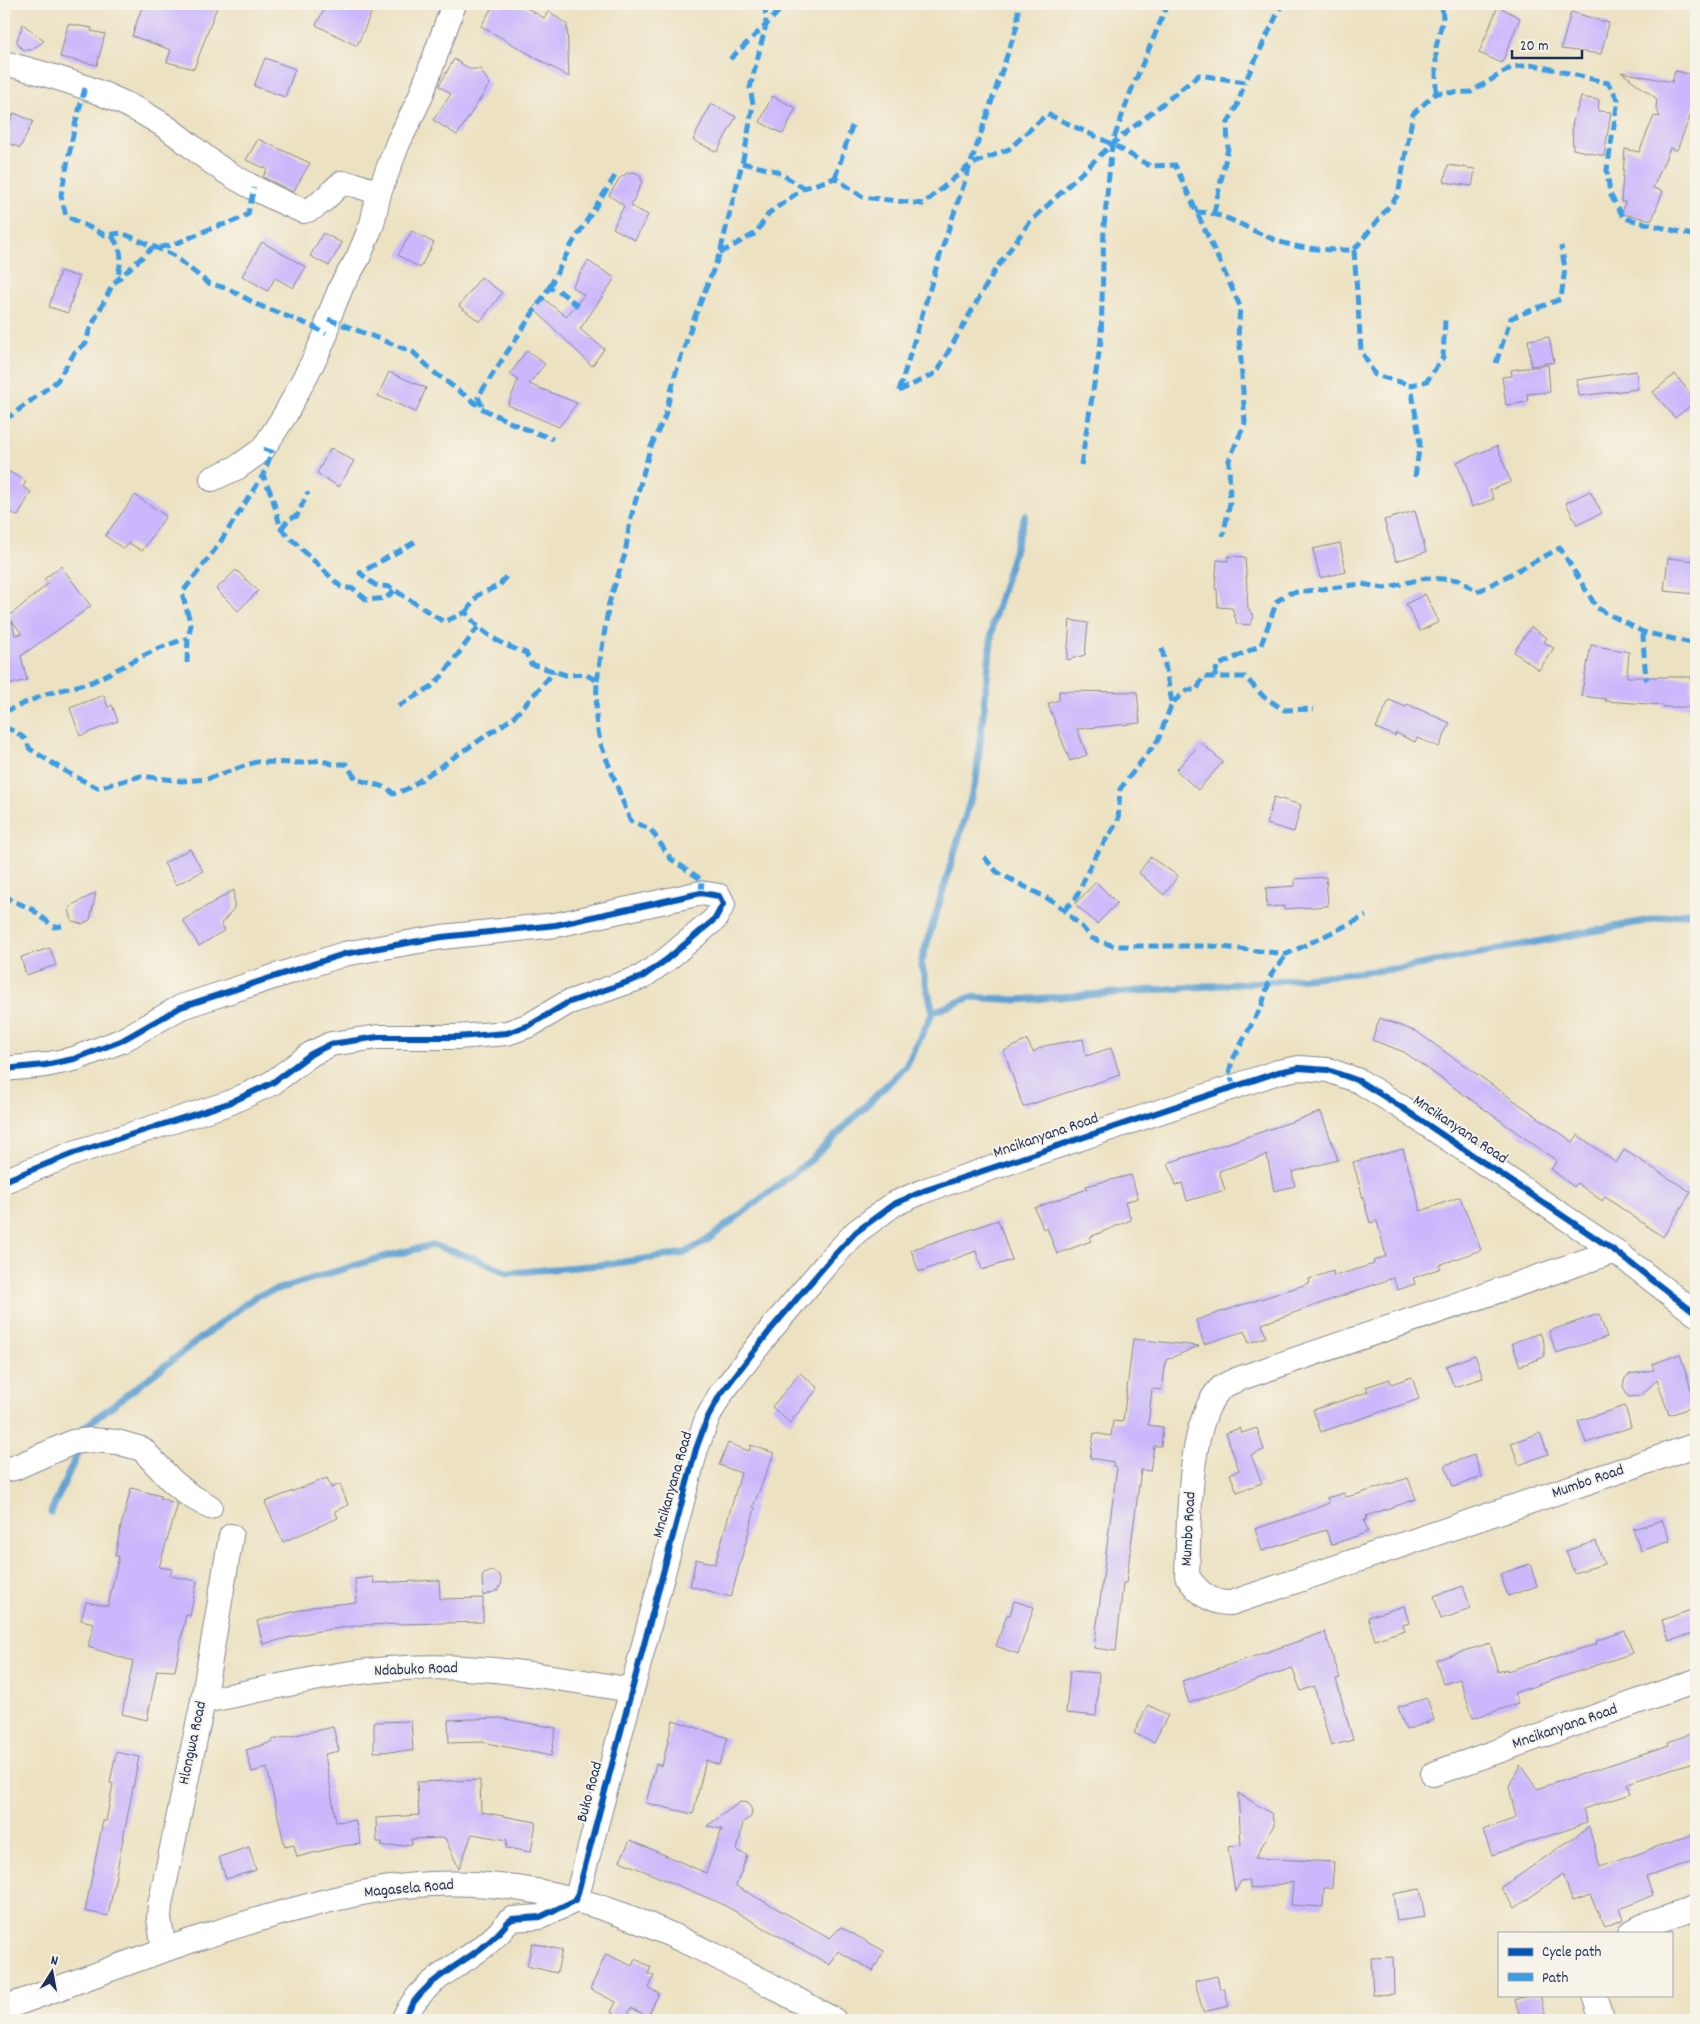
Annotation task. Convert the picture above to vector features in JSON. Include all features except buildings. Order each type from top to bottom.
[{"type":"street","points":[[212,479],[238,467],[263,449],[285,416],[326,334],[328,319],[335,302],[358,258],[372,224],[379,194],[398,143],[420,98],[454,4]]},
{"type":"street","points":[[4,63],[64,78],[137,110],[161,124],[227,173],[261,192],[303,211],[309,210],[321,202],[342,184],[356,185],[379,194]]},
{"type":"street","points":[[4,1069],[45,1065],[74,1059],[120,1041],[181,1006],[344,954],[442,937],[556,925],[701,893],[719,896],[723,904],[715,919],[666,960],[642,976],[567,1003],[530,1025],[507,1033],[458,1037],[378,1037],[331,1044],[311,1054],[272,1083],[229,1103],[74,1153],[4,1181]]},
{"type":"street","name":"Mncikanyana Road","points":[[631,1690],[696,1449],[707,1419],[720,1394],[772,1328],[856,1232],[894,1204],[926,1190],[1278,1072],[1299,1068],[1328,1070],[1359,1081],[1401,1107],[1615,1251],[1696,1314]]},
{"type":"street","name":"Mumbo Road","points":[[1615,1251],[1240,1378],[1220,1388],[1210,1405],[1194,1451],[1187,1576],[1198,1592],[1221,1604],[1231,1603],[1696,1446]]},
{"type":"street","points":[[4,1470],[14,1468],[56,1448],[86,1440],[117,1442],[142,1449],[171,1480],[189,1495],[210,1507]]},
{"type":"street","name":"Hlongwa Road","points":[[164,1950],[159,1918],[160,1905],[202,1701],[231,1536]]},
{"type":"street","name":"Ndabuko Road","points":[[202,1701],[342,1674],[404,1668],[500,1669],[631,1690]]},
{"type":"street","name":"Mncikanyana Road","points":[[1433,1774],[1696,1680]]},
{"type":"street","name":"Buko Road","points":[[576,1900],[631,1690]]},
{"type":"street","name":"Magasela Road","points":[[4,2009],[232,1927],[349,1895],[419,1885],[461,1884],[515,1888],[576,1900],[653,1927],[711,1953],[834,2020]]},
{"type":"street","points":[[403,2020],[418,1995],[432,1980],[481,1948],[512,1919],[540,1917],[576,1900]]},
{"type":"street","points":[[1633,1932],[1696,1908]]},
{"type":"street","points":[[1594,1996],[1602,2020]]},
{"type":"waterway","points":[[933,1012],[921,963],[976,781],[993,622],[1025,515]]},
{"type":"waterway","points":[[51,1512],[83,1442],[82,1429],[256,1296],[376,1259],[432,1245],[471,1257],[508,1273],[610,1264],[685,1253],[706,1241],[812,1159],[906,1066],[933,1012],[971,997],[1018,1000],[1276,981],[1403,968],[1696,911]]},
{"type":"marked path","points":[[730,59],[766,25],[765,4]]},
{"type":"marked path","points":[[597,681],[609,603],[625,554],[630,521],[650,449],[665,416],[675,375],[695,316],[720,253],[745,151],[753,104],[750,88],[766,25],[778,12],[781,4]]},
{"type":"marked path","points":[[899,391],[941,252],[1018,23],[1018,4]]},
{"type":"marked path","points":[[1081,465],[1101,341],[1104,226],[1112,144],[1131,91],[1168,4]]},
{"type":"marked path","points":[[899,391],[936,373],[995,270],[1029,223],[1112,144],[1199,75],[1245,82],[1282,4]]},
{"type":"marked path","points":[[1436,93],[1436,47],[1443,19],[1442,4]]},
{"type":"marked path","points":[[1196,212],[1224,217],[1289,245],[1321,249],[1354,250],[1398,195],[1413,114],[1436,93],[1471,92],[1512,67],[1535,65],[1608,83],[1618,100],[1607,170],[1610,194],[1624,218],[1696,236]]},
{"type":"marked path","points":[[1214,213],[1228,148],[1227,124],[1237,106],[1245,82]]},
{"type":"marked path","points":[[85,88],[75,125],[61,195],[66,216],[105,235],[122,233],[173,255],[208,283],[229,289],[258,305],[312,326],[326,334]]},
{"type":"marked path","points":[[720,253],[756,233],[769,213],[804,188],[835,178],[863,197],[923,204],[970,165],[1009,149],[1047,114],[1112,144],[1150,166],[1175,165],[1240,306],[1238,338],[1245,423],[1229,460],[1230,503],[1223,536]]},
{"type":"marked path","points":[[835,178],[853,123]]},
{"type":"marked path","points":[[742,163],[776,171],[804,188]]},
{"type":"marked path","points":[[549,288],[572,244],[615,176]]},
{"type":"marked path","points":[[4,419],[57,381],[75,352],[86,343],[89,331],[113,284],[152,248],[176,243],[235,221],[248,214],[254,188]]},
{"type":"marked path","points":[[112,236],[121,254],[117,282]]},
{"type":"marked path","points":[[1496,363],[1511,318],[1561,299],[1565,268],[1561,246]]},
{"type":"marked path","points":[[1354,250],[1361,350],[1375,375],[1411,385]]},
{"type":"marked path","points":[[482,406],[478,397],[549,288],[558,290],[581,308]]},
{"type":"marked path","points":[[328,319],[413,352],[435,373],[483,409],[518,426],[553,439]]},
{"type":"marked path","points":[[1415,477],[1420,443],[1411,385],[1427,381],[1443,357],[1445,320]]},
{"type":"marked path","points":[[263,449],[272,452],[263,475],[272,496],[281,529],[341,587],[354,589],[367,600],[386,598],[395,590]]},
{"type":"marked path","points":[[187,663],[188,638],[191,625],[182,593],[219,544],[263,475]]},
{"type":"marked path","points":[[281,529],[290,518],[297,516],[308,492]]},
{"type":"marked path","points":[[415,542],[360,573],[375,585],[390,587],[444,622],[466,612],[485,633],[526,653],[531,664],[566,675],[585,674],[597,681],[596,719],[600,742],[630,820],[651,830],[671,859],[702,880],[701,893]]},
{"type":"marked path","points":[[1215,677],[1217,666],[1261,645],[1277,601],[1290,593],[1362,584],[1384,588],[1426,578],[1460,580],[1477,592],[1560,548],[1597,608],[1643,632],[1696,644]]},
{"type":"marked path","points":[[466,612],[478,595],[500,585],[507,575]]},
{"type":"marked path","points":[[398,706],[431,687],[442,676],[478,627]]},
{"type":"marked path","points":[[1643,632],[1647,680]]},
{"type":"marked path","points":[[4,712],[46,694],[92,682],[159,648],[188,638]]},
{"type":"marked path","points":[[1162,648],[1172,703]]},
{"type":"marked path","points":[[4,727],[24,738],[30,749],[68,773],[98,788],[141,776],[182,781],[207,779],[256,762],[308,763],[319,760],[333,764],[346,764],[356,779],[388,788],[393,794],[407,789],[514,717],[555,671]]},
{"type":"marked path","points":[[1064,910],[1076,898],[1093,860],[1118,821],[1120,789],[1158,740],[1172,703],[1187,690],[1197,690],[1203,677],[1245,677],[1264,697],[1284,710],[1314,709]]},
{"type":"marked path","points":[[984,857],[997,872],[1056,903],[1091,938],[1114,946],[1212,946],[1287,954],[1366,916]]},
{"type":"marked path","points":[[4,893],[11,900],[32,909],[54,927],[62,926]]},
{"type":"marked path","points":[[1235,1087],[1229,1074],[1232,1061],[1262,1005],[1271,975],[1287,954]]},
{"type":"cycle path","points":[[4,1069],[45,1065],[74,1059],[121,1041],[181,1007],[344,954],[442,937],[556,925],[701,893],[719,896],[723,904],[715,919],[666,960],[642,977],[567,1003],[530,1025],[507,1033],[457,1037],[378,1037],[331,1044],[311,1054],[272,1083],[229,1103],[74,1153],[4,1181]]},
{"type":"cycle path","points":[[403,2020],[413,2003],[425,1989],[481,1948],[512,1919],[540,1917],[576,1900],[696,1449],[707,1419],[720,1395],[772,1328],[829,1261],[856,1232],[894,1204],[926,1190],[1278,1072],[1299,1068],[1328,1070],[1359,1081],[1401,1107],[1615,1251],[1696,1314]]}]
